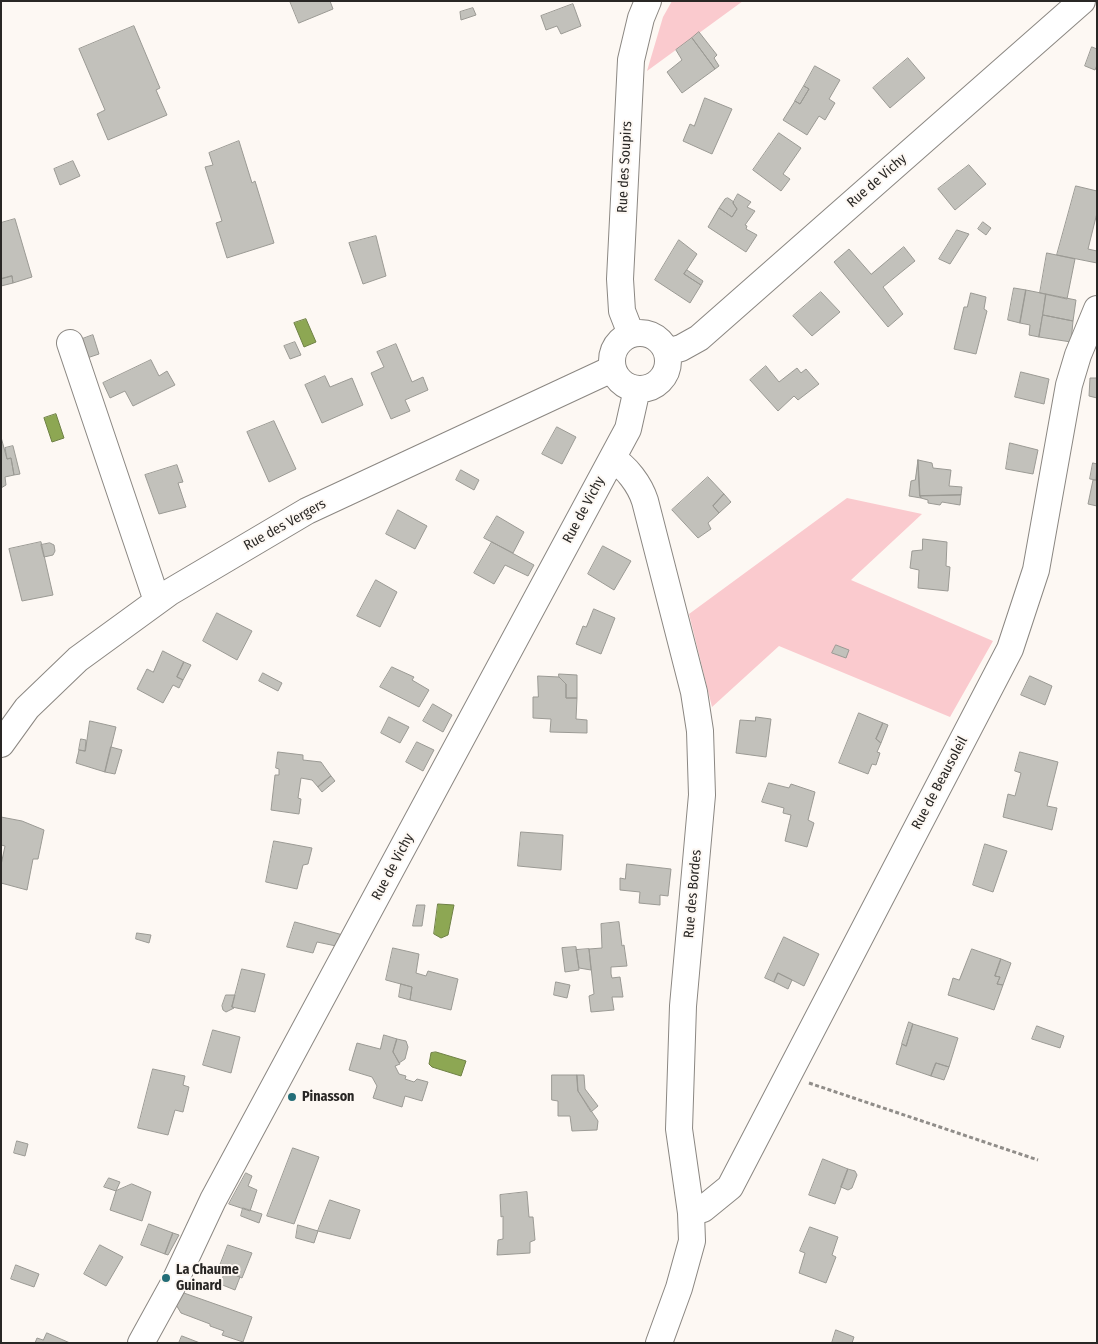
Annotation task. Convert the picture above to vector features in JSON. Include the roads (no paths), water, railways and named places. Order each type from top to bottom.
[{"type":"street","name":"Rue des Soupirs","points":[[631,334],[622,311],[620,279],[631,60],[641,18],[648,1]]},
{"type":"street","name":"Rue de Vichy","points":[[667,352],[681,348],[699,338],[1082,1]]},
{"type":"street","name":"Rue de Beausoleil","points":[[691,1213],[703,1209],[730,1187],[1010,649],[1036,570],[1068,385],[1097,309]]},
{"type":"street","points":[[642,332],[653,335],[662,342],[667,352],[668,363],[665,374],[658,382],[648,388],[637,389],[626,386],[618,379],[612,369],[611,358],[614,348],[621,339],[631,334],[642,332]]},
{"type":"street","points":[[70,343],[157,601]]},
{"type":"street","name":"Rue des Vergers","points":[[1,744],[28,708],[78,659],[170,592],[307,511],[612,369]]},
{"type":"street","name":"Rue de Vichy","points":[[141,1343],[174,1283],[213,1200],[628,429],[637,389]]},
{"type":"street","name":"Rue des Bordes","points":[[612,459],[620,463],[642,492],[694,692],[700,731],[702,795],[683,1006],[679,1129],[691,1213],[692,1241],[679,1288],[659,1343]]},
{"type":"place","name":"Pinasson","points":[[292,1097]]},
{"type":"place","name":"La Chaume Guinard","points":[[166,1278]]}]
